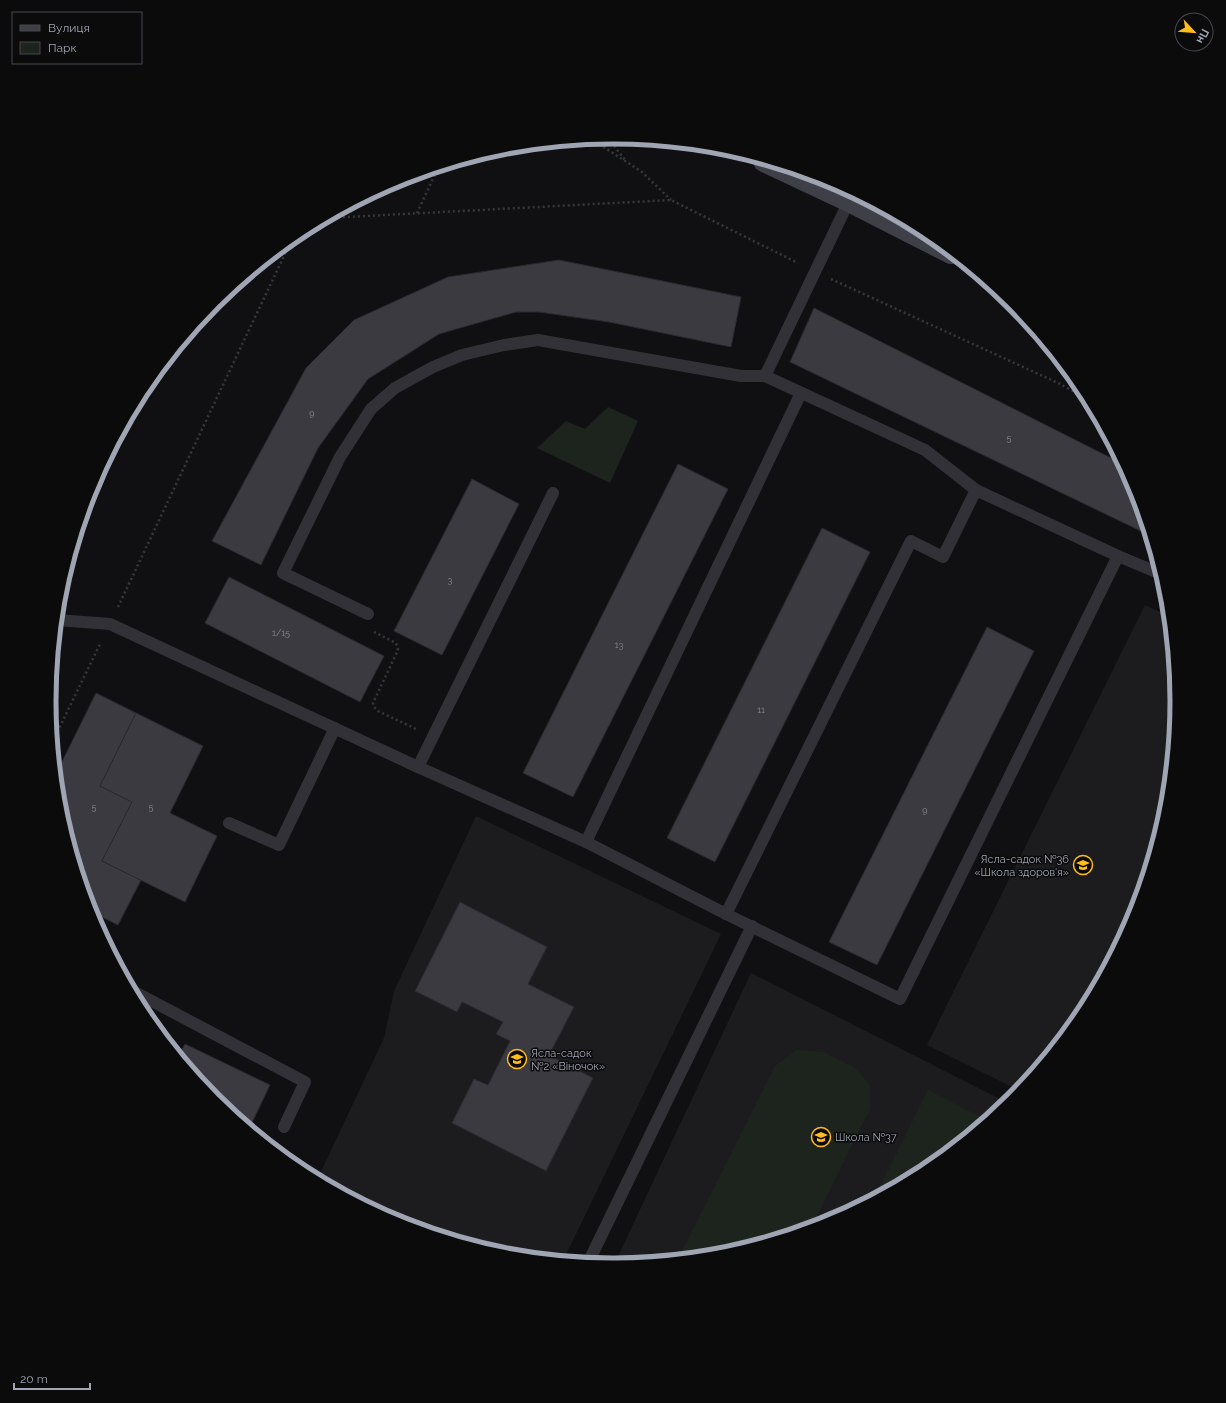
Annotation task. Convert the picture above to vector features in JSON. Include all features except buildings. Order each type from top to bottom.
[{"type":"street","points":[[859,202],[908,229]]},
{"type":"lane","points":[[765,376],[850,198]]},
{"type":"lane","points":[[368,614],[283,573],[340,457],[372,409],[394,388],[433,367],[462,355],[504,345],[538,340],[741,376],[765,376],[925,450],[976,490],[1118,556],[1154,571]]},
{"type":"lane","points":[[586,842],[801,393]]},
{"type":"lane","points":[[726,914],[911,541],[943,557],[976,490]]},
{"type":"lane","points":[[418,767],[553,493]]},
{"type":"lane","points":[[62,620],[110,624],[418,767],[586,842],[726,914],[900,999],[1118,556]]},
{"type":"lane","points":[[229,823],[279,846],[334,728]]},
{"type":"lane","points":[[591,1257],[752,926]]},
{"type":"lane","points":[[140,995],[305,1082],[284,1127]]},
{"type":"path","points":[[613,144],[627,162]]},
{"type":"path","points":[[600,145],[642,172],[671,200],[815,271],[1077,393]]},
{"type":"path","points":[[416,213],[435,174]]},
{"type":"path","points":[[338,217],[671,200]]},
{"type":"path","points":[[57,733],[286,251]]},
{"type":"path","points":[[368,614],[362,626],[393,642],[398,647],[398,652],[373,703],[374,707],[378,711],[432,737]]},
{"type":"shaded area","name":"Ясла-садок №36 «Школа здоров’я»","points":[[1145,605],[1162,613],[1169,665],[1170,702],[1169,738],[1165,774],[1151,846],[1128,915],[1113,948],[1076,1011],[1055,1041],[1014,1088],[927,1045]]},
{"type":"shaded area","name":"Ясла-садок №2 «Віночок»","points":[[476,816],[721,934],[565,1256],[540,1254],[504,1248],[469,1240],[434,1229],[367,1201],[319,1175],[384,1038],[394,991]]},
{"type":"shaded area","name":"Школа №37","points":[[751,973],[1002,1100],[952,1143],[922,1165],[859,1201],[826,1216],[757,1240],[722,1248],[686,1254],[617,1258]]},
{"type":"green space","points":[[608,407],[638,421],[610,483],[537,448],[566,421],[585,429]]},
{"type":"green space","points":[[797,1050],[823,1052],[855,1068],[870,1085],[870,1109],[815,1220],[757,1240],[722,1248],[680,1254],[775,1066]]},
{"type":"green space","points":[[928,1090],[982,1118],[922,1165],[878,1191]]},
{"type":"place","name":"Ясла-садок №36 «Школа здоров’я»","points":[[1083,865]]},
{"type":"place","name":"Ясла-садок №2 «Віночок»","points":[[517,1059]]},
{"type":"place","name":"Школа №37","points":[[821,1137]]}]
